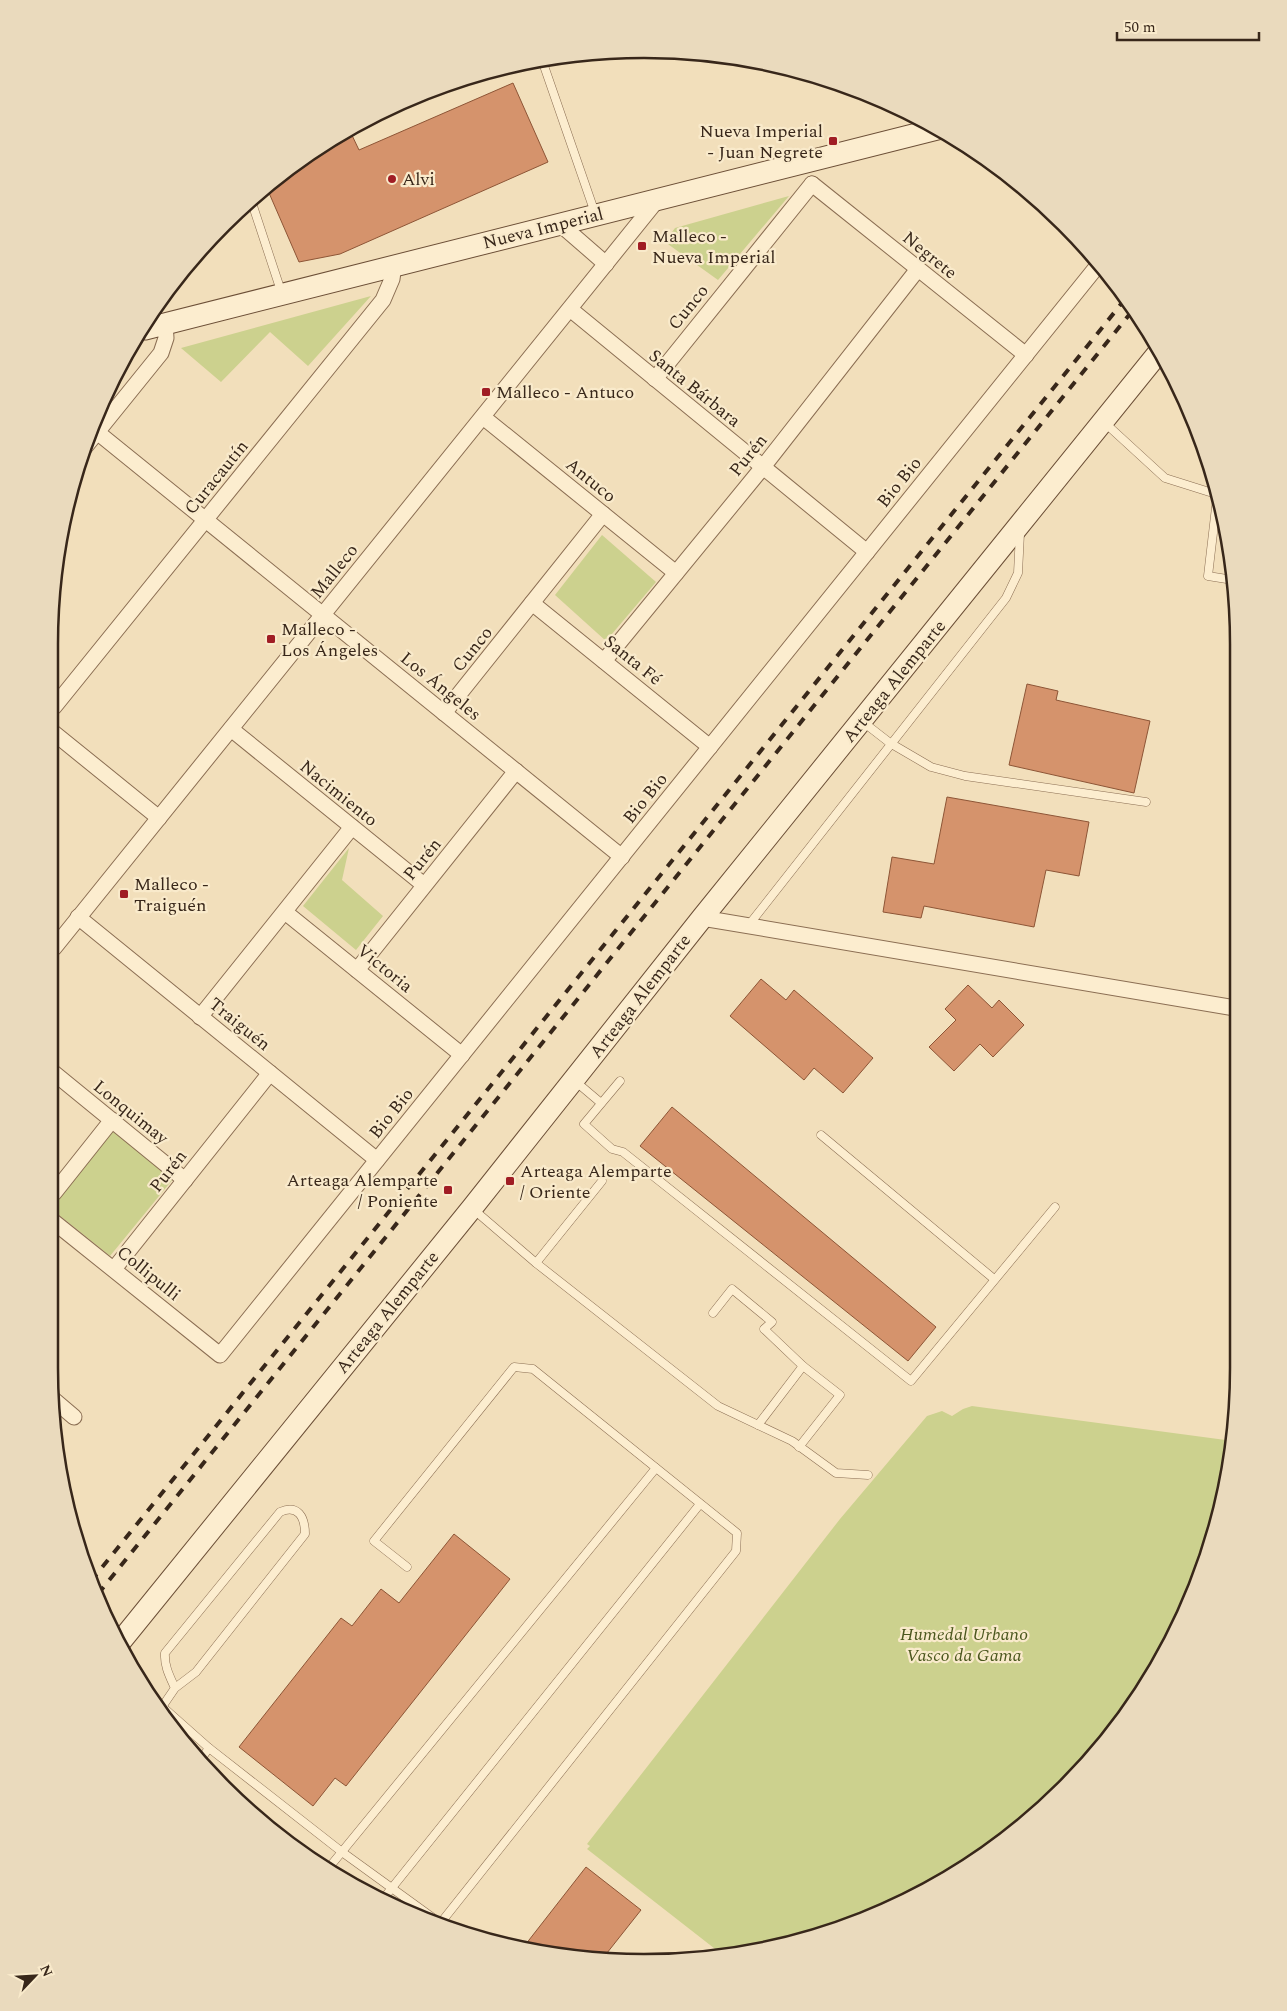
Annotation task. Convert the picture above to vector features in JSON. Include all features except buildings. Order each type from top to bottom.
[{"type":"main road","name":"Nueva Imperial","points":[[155,326],[928,131]]},
{"type":"main road","name":"Arteaga Alemparte","points":[[124,1638],[472,1208],[702,918],[1155,357]]},
{"type":"street","points":[[806,162],[812,184]]},
{"type":"street","name":"Negrete","points":[[812,184],[1026,355]]},
{"type":"street","name":"Cunco","points":[[655,379],[812,184]]},
{"type":"street","name":"Malleco","points":[[57,944],[658,199]]},
{"type":"street","points":[[560,224],[606,264]]},
{"type":"street","name":"Curacautín","points":[[57,703],[383,300],[392,280],[394,265]]},
{"type":"street","name":"Purén","points":[[604,661],[763,467],[918,269]]},
{"type":"street","name":"Bio Bio","points":[[220,1355],[1094,270]]},
{"type":"street","name":"Santa Bárbara","points":[[570,309],[867,552]]},
{"type":"street","points":[[98,431],[160,354],[166,338],[155,326]]},
{"type":"street","name":"Antuco","points":[[483,417],[676,573]]},
{"type":"street","name":"Los Ángeles","points":[[97,432],[622,857]]},
{"type":"street","name":"Cunco","points":[[444,713],[603,514]]},
{"type":"street","name":"Santa Fé","points":[[532,603],[710,747]]},
{"type":"street","name":"Nacimiento","points":[[231,729],[424,885]]},
{"type":"street","points":[[57,735],[159,818]]},
{"type":"street","name":"Purén","points":[[357,970],[516,771]]},
{"type":"street","points":[[200,1017],[352,827]]},
{"type":"street","name":"Victoria","points":[[285,912],[462,1055]]},
{"type":"street","name":"Traiguén","points":[[78,917],[377,1160]]},
{"type":"street","points":[[702,918],[1230,1007]]},
{"type":"street","name":"Purén","points":[[114,1269],[270,1073]]},
{"type":"street","name":"Lonquimay","points":[[57,1075],[185,1180]]},
{"type":"street","points":[[57,1189],[112,1120]]},
{"type":"street","name":"Collipulli","points":[[57,1224],[220,1355]]},
{"type":"street","points":[[59,1404],[74,1417]]},
{"type":"lane","points":[[544,67],[596,215]]},
{"type":"lane","points":[[253,207],[282,294]]},
{"type":"lane","points":[[1103,421],[1165,478],[1210,491]]},
{"type":"lane","points":[[1215,516],[1208,576],[1225,579]]},
{"type":"lane","points":[[748,926],[890,743],[1006,598],[1018,574],[1021,523]]},
{"type":"lane","points":[[862,721],[890,743],[931,766],[965,776],[1146,802]]},
{"type":"lane","points":[[574,1080],[601,1103]]},
{"type":"lane","points":[[620,1081],[584,1124],[612,1149],[623,1152],[911,1381],[1055,1207]]},
{"type":"lane","points":[[821,1135],[994,1279]]},
{"type":"lane","points":[[536,1263],[602,1181]]},
{"type":"lane","points":[[472,1208],[536,1263],[718,1406],[792,1441],[799,1448],[836,1473],[868,1475]]},
{"type":"lane","points":[[713,1313],[732,1289],[772,1322],[764,1329],[803,1366],[840,1395],[799,1448]]},
{"type":"lane","points":[[758,1424],[803,1366]]},
{"type":"lane","points":[[407,1567],[374,1541],[514,1367],[533,1369],[737,1533],[736,1551],[445,1918]]},
{"type":"lane","points":[[333,1864],[656,1468]]},
{"type":"lane","points":[[387,1894],[700,1504]]},
{"type":"lane","points":[[164,1704],[175,1688],[196,1672],[304,1534],[305,1524],[302,1517],[295,1511],[287,1509],[280,1512],[165,1653],[164,1660],[175,1688]]},
{"type":"lane","points":[[174,1717],[342,1852],[419,1909]]},
{"type":"lane","points":[[204,1755],[210,1748]]},
{"type":"green space","points":[[789,196],[718,280],[665,242],[675,228]]},
{"type":"green space","points":[[371,296],[308,366],[270,332],[221,382],[181,348]]},
{"type":"green space","points":[[602,535],[656,582],[606,641],[555,595]]},
{"type":"green space","points":[[349,848],[342,880],[383,916],[356,950],[303,906]]},
{"type":"green space","points":[[109,1127],[173,1179],[110,1256],[57,1213],[57,1194]]},
{"type":"green space","name":"Humedal Urbano Vasco da Gama","points":[[972,1406],[1224,1440],[1210,1519],[1185,1592],[1169,1627],[1131,1693],[1084,1754],[1030,1808],[969,1855],[903,1893],[868,1909],[795,1934],[715,1949],[587,1849],[590,1846],[587,1844],[840,1519],[927,1416],[942,1411],[952,1416]]},
{"type":"railway","points":[[96,1575],[1121,304]]},
{"type":"railway","points":[[101,1590],[1129,315]]},
{"type":"place","name":"Nueva Imperial - Juan Negrete","points":[[833,141]]},
{"type":"place","name":"Alvi","points":[[392,179]]},
{"type":"place","name":"Malleco - Nueva Imperial","points":[[642,246]]},
{"type":"place","name":"Malleco - Antuco","points":[[486,392]]},
{"type":"place","name":"Malleco - Los Ángeles","points":[[271,639]]},
{"type":"place","name":"Malleco - Traiguén","points":[[124,894]]},
{"type":"place","name":"Arteaga Alemparte / Oriente","points":[[510,1181]]},
{"type":"place","name":"Arteaga Alemparte / Poniente","points":[[448,1190]]}]
